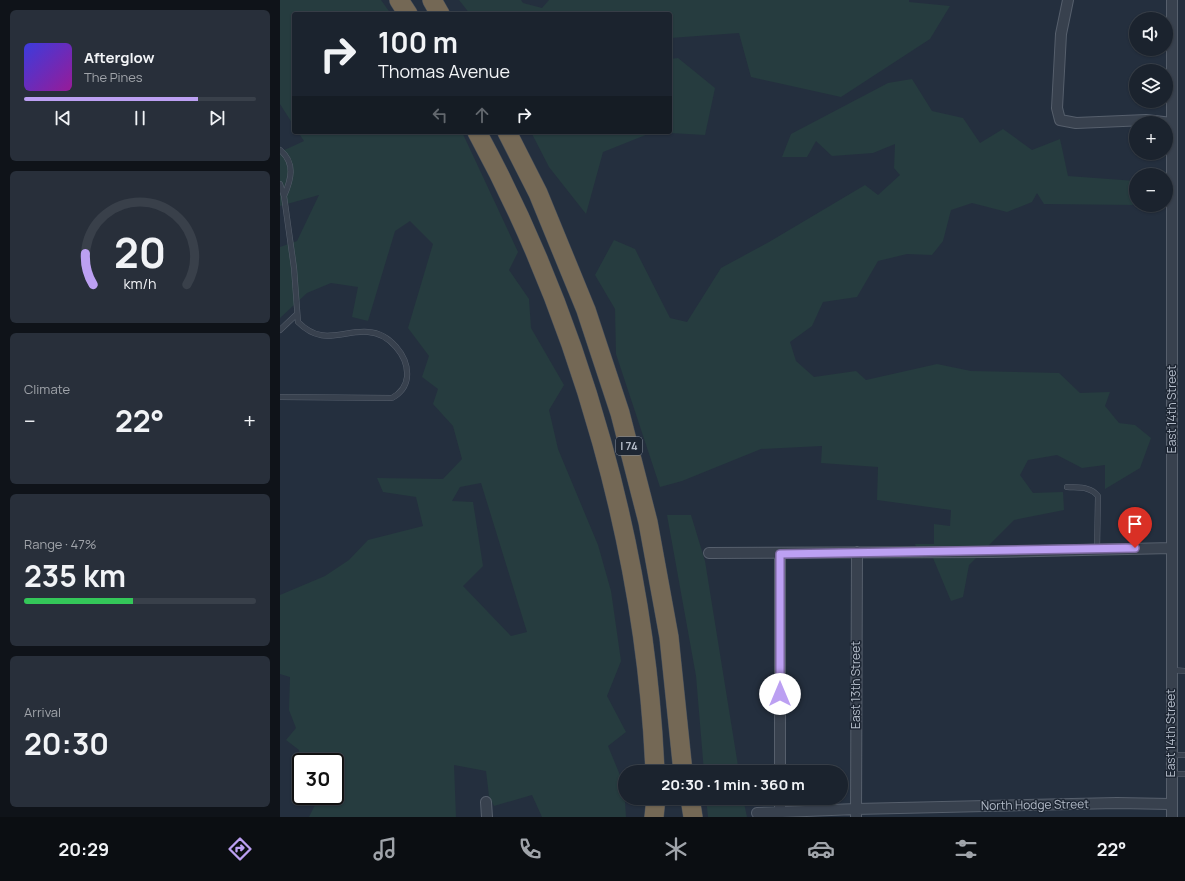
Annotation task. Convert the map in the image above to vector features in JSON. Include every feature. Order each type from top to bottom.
[{"type":"highway","points":[[399,0],[407,12]]},
{"type":"highway","points":[[432,0],[439,12]]},
{"type":"highway","name":"I 74","points":[[478,134],[522,222],[540,266],[571,346],[604,452],[627,548],[645,651],[653,713],[655,765]]},
{"type":"highway","name":"I 74","points":[[508,134],[538,193],[586,310],[620,413],[648,522],[669,637],[683,765]]},
{"type":"highway","points":[[655,817],[656,805]]},
{"type":"highway","points":[[684,805],[684,817]]},
{"type":"highway","points":[[691,805],[694,817]]},
{"type":"street","points":[[1068,0],[1061,34],[1057,108],[1060,120],[1076,123],[1129,121]]},
{"type":"street","name":"East 14th Street","points":[[1172,0],[1172,116]]},
{"type":"street","name":"East 14th Street","points":[[1172,160],[1172,548],[1170,755],[1170,804],[1172,817]]},
{"type":"street","points":[[709,554],[1172,548]]},
{"type":"street","name":"East 13th Street","points":[[856,813],[857,552]]},
{"type":"street","points":[[780,554],[780,765]]},
{"type":"street","points":[[486,802],[487,817]]},
{"type":"street","name":"North Hodge Street","points":[[757,813],[856,813],[1117,803],[1170,804]]},
{"type":"street","points":[[780,805],[780,812]]},
{"type":"lane","points":[[280,150],[288,160],[291,172],[284,196]]},
{"type":"lane","points":[[280,184],[284,196],[296,283],[298,322],[303,327],[319,335],[335,336],[369,332],[386,339],[399,350],[406,365],[407,378],[402,391],[392,398],[280,397]]},
{"type":"lane","points":[[280,330],[297,314]]},
{"type":"lane","points":[[1067,487],[1094,490],[1098,496],[1097,550]]},
{"type":"lane","points":[[1171,670],[1185,671]]},
{"type":"lane","points":[[1170,755],[1185,755]]},
{"type":"lane","points":[[1171,774],[1185,774]]},
{"type":"green space","points":[[280,0],[381,0],[390,12],[292,12],[292,123],[280,104]]},
{"type":"green space","points":[[459,0],[521,0],[523,3],[542,8],[549,0],[909,0],[909,2],[950,6],[930,39],[841,97],[751,77],[739,33],[672,38],[672,12],[468,12]]},
{"type":"green space","points":[[678,58],[715,88],[705,135],[672,133],[672,59]]},
{"type":"green space","points":[[912,79],[932,111],[963,118],[980,143],[1003,129],[1032,150],[1060,139],[1068,176],[1129,180],[1129,205],[1044,204],[1037,193],[1032,202],[1007,212],[972,203],[951,210],[943,241],[932,255],[907,254],[878,261],[857,297],[823,302],[812,326],[790,342],[796,361],[814,377],[856,371],[866,380],[937,364],[971,371],[1059,373],[1080,393],[1110,392],[1105,406],[1119,423],[1135,425],[1151,438],[1140,468],[1105,489],[1105,465],[1082,468],[1057,455],[1028,460],[1020,475],[1033,493],[1063,492],[1064,510],[1014,520],[969,565],[963,597],[951,601],[933,558],[920,558],[915,544],[934,544],[934,524],[950,526],[951,510],[877,500],[878,467],[821,463],[822,446],[761,449],[682,481],[660,487],[616,354],[615,309],[595,275],[614,240],[635,249],[670,318],[687,322],[721,268],[769,242],[865,185],[878,195],[900,175],[894,168],[895,144],[873,153],[832,156],[816,141],[807,157],[782,157],[791,134],[888,83]]},
{"type":"green space","points":[[299,134],[463,134],[518,252],[509,270],[529,299],[531,328],[564,385],[549,410],[558,449],[598,545],[611,591],[621,661],[607,696],[626,732],[608,746],[618,770],[618,805],[625,805],[626,817],[542,817],[532,795],[494,806],[489,796],[486,771],[454,765],[456,817],[309,817],[315,805],[344,805],[344,753],[299,753],[299,750],[286,740],[296,728],[289,710],[290,677],[280,674],[280,595],[325,576],[349,560],[368,540],[423,526],[416,497],[383,492],[377,478],[443,479],[462,459],[453,426],[433,404],[438,389],[422,377],[429,356],[408,328],[433,244],[410,221],[395,231],[368,321],[352,317],[358,287],[331,283],[307,293],[280,318],[280,247],[297,241],[319,195],[280,206],[280,152],[304,141]],"holes":[[[481,483],[527,632],[511,636],[463,586],[483,566],[473,502],[452,501],[460,487]]]},
{"type":"green space","points":[[532,134],[648,134],[603,152],[586,214],[549,167]]},
{"type":"green space","points":[[667,515],[691,515],[705,561],[738,765],[703,765],[696,676]]},
{"type":"green space","points":[[707,805],[744,805],[747,817],[708,817]]},
{"type":"route","points":[[780,694],[780,554],[901,551],[992,552],[1135,548]]}]
